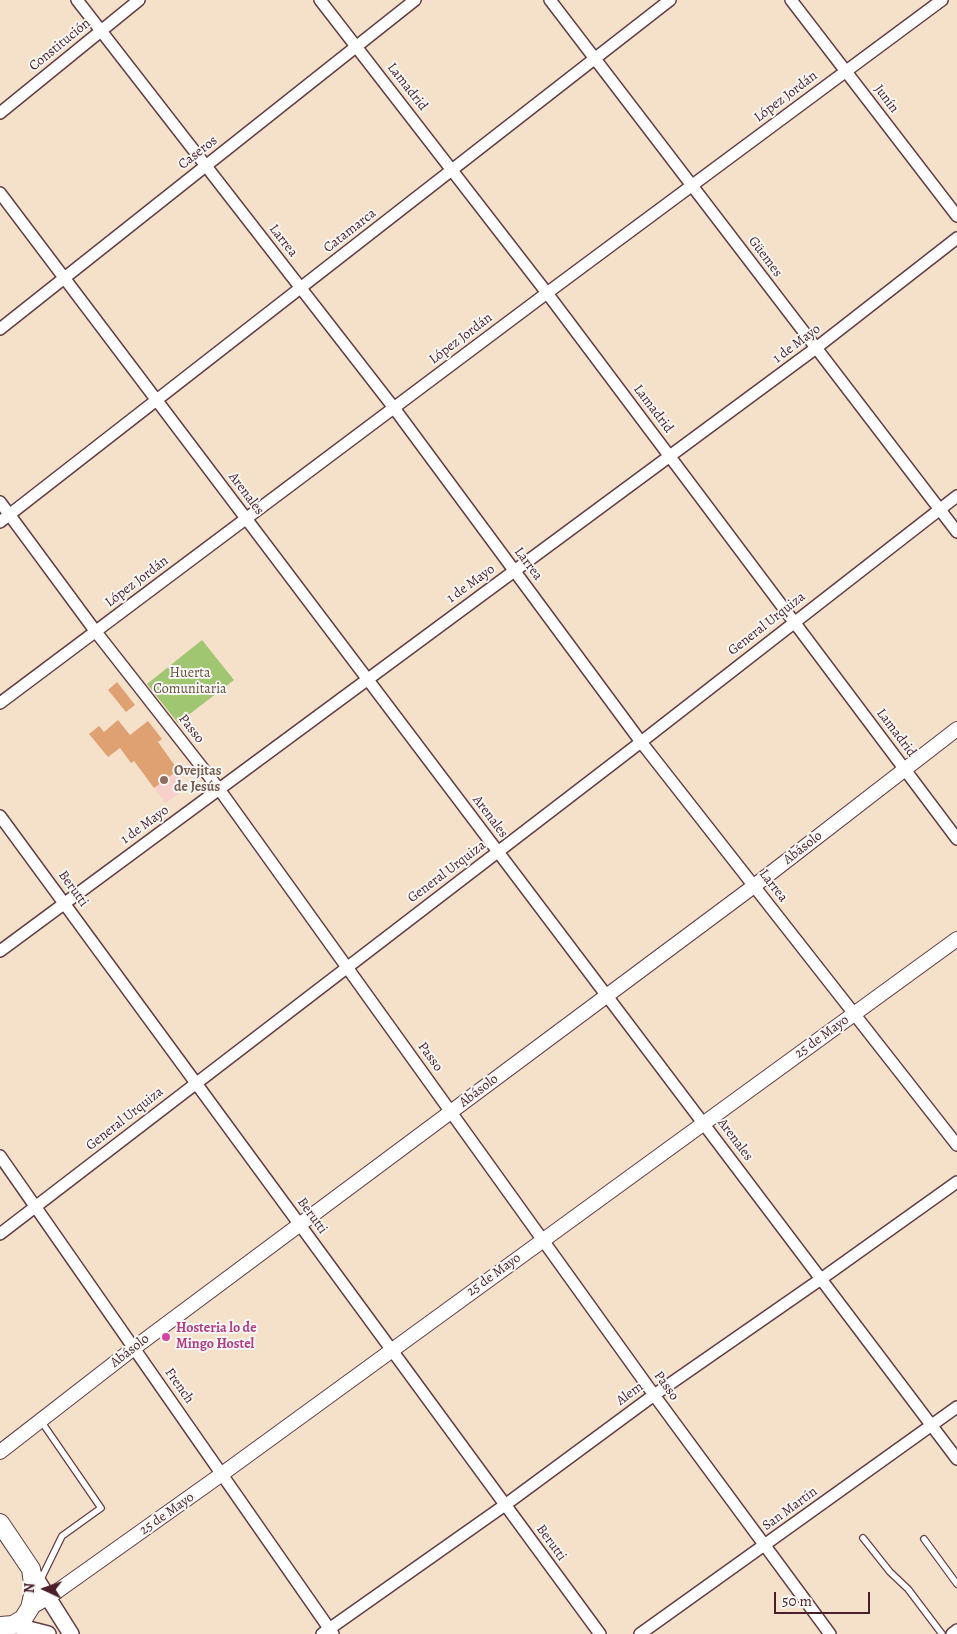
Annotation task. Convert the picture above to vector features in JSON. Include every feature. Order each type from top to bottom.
[{"type":"main road","points":[[0,1523],[71,1634]]},
{"type":"main road","points":[[0,1547],[5,1548],[35,1579]]},
{"type":"main road","points":[[6,1626],[23,1619],[30,1608],[35,1579]]},
{"type":"main road","points":[[6,1626],[48,1634]]},
{"type":"street","name":"Larrea","points":[[77,0],[394,408],[641,742],[957,1145]]},
{"type":"street","name":"Constitución","points":[[0,113],[139,0]]},
{"type":"street","name":"Lamadrid","points":[[320,0],[547,293],[795,621],[957,840]]},
{"type":"street","name":"Caseros","points":[[0,329],[415,0]]},
{"type":"street","name":"Güemes","points":[[550,0],[957,532]]},
{"type":"street","name":"Catamarca","points":[[5,518],[670,0]]},
{"type":"street","name":"Junín","points":[[791,0],[957,216]]},
{"type":"street","name":"López Jordán","points":[[0,704],[547,293],[942,0]]},
{"type":"street","name":"Arenales","points":[[0,193],[957,1459]]},
{"type":"street","name":"1 de Mayo","points":[[0,952],[816,348],[957,238]]},
{"type":"street","name":"General Urquiza","points":[[0,1234],[641,742],[957,496]]},
{"type":"street","name":"Passo","points":[[0,502],[5,518],[219,789],[544,1239],[654,1395],[830,1634]]},
{"type":"street","name":"Abásolo","points":[[0,1452],[299,1224],[754,886],[957,729]]},
{"type":"street","name":"Berutti","points":[[0,816],[600,1634]]},
{"type":"street","name":"25 de Mayo","points":[[35,1579],[222,1474],[957,939]]},
{"type":"street","name":"French","points":[[0,1156],[222,1474],[328,1632]]},
{"type":"street","name":"Alem","points":[[328,1632],[654,1395],[821,1280],[957,1182]]},
{"type":"street","name":"San Martín","points":[[640,1634],[957,1407]]},
{"type":"street","points":[[952,1634],[957,1630]]},
{"type":"lane","points":[[35,1579],[62,1536],[101,1508],[41,1421]]},
{"type":"lane","points":[[863,1538],[890,1572],[908,1589],[942,1634]]},
{"type":"lane","points":[[924,1539],[957,1584]]},
{"type":"shaded area","name":"Ovejitas de Jesús","points":[[159,745],[178,770],[175,773],[186,788],[165,803],[136,762]]},
{"type":"green space","name":"Huerta Comunitaria","points":[[202,640],[234,680],[178,723],[147,684]]},
{"type":"building","points":[[117,682],[135,705],[126,712],[108,690]]},
{"type":"building","points":[[118,720],[130,735],[148,721],[162,739],[158,742],[178,770],[154,788],[134,761],[131,763],[120,748],[108,757],[89,734],[99,726],[104,732]]},
{"type":"place","name":"Ovejitas de Jesús","points":[[164,780]]},
{"type":"place","name":"Hosteria lo de Mingo Hostel","points":[[166,1337]]}]
